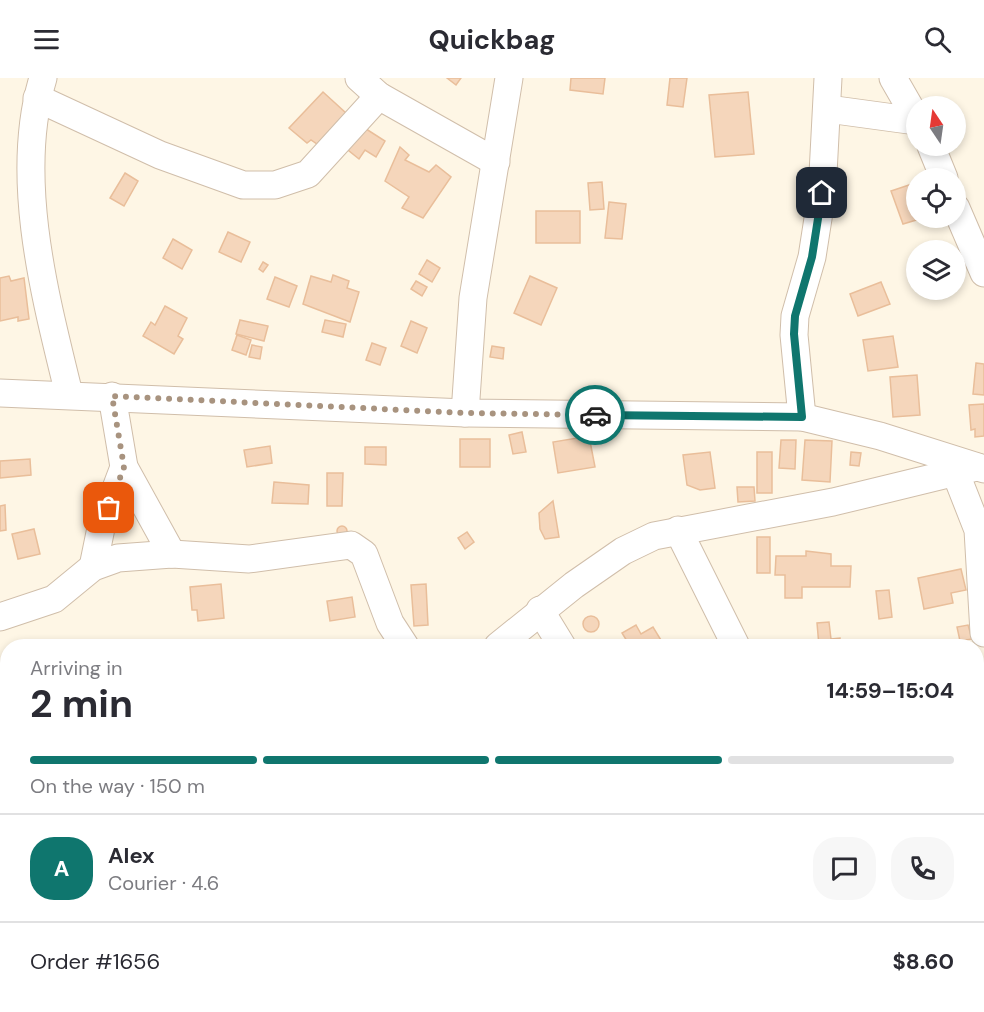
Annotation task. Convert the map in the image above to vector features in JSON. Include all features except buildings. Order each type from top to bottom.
[{"type":"street","points":[[359,78],[379,96],[496,162]]},
{"type":"street","points":[[465,413],[473,298],[509,78]]},
{"type":"street","points":[[802,417],[794,334],[795,316],[812,257],[822,193],[828,78]]},
{"type":"street","points":[[893,78],[906,101]]},
{"type":"street","points":[[69,394],[44,292],[37,235],[32,145],[40,88],[160,155],[243,185],[275,185],[308,174],[379,96]]},
{"type":"street","points":[[828,109],[906,118]]},
{"type":"street","points":[[965,228],[984,273]]},
{"type":"street","points":[[0,393],[69,394],[465,413],[802,417],[880,436],[972,470]]},
{"type":"street","points":[[112,396],[124,467],[172,554]]},
{"type":"street","points":[[93,567],[101,528],[124,467]]},
{"type":"street","points":[[506,639],[540,610],[638,542],[678,530],[833,502],[972,470]]},
{"type":"street","points":[[972,470],[984,633]]},
{"type":"street","points":[[678,530],[732,639]]},
{"type":"street","points":[[0,617],[54,599],[93,567],[118,558],[172,554],[249,559],[344,545],[358,548],[369,563],[390,623],[400,639]]},
{"type":"street","points":[[540,610],[558,639]]},
{"type":"way so far","points":[[109,508],[124,467],[112,396],[465,413],[595,415]]},
{"type":"route","points":[[595,415],[802,417],[794,334],[795,316],[812,257],[822,193]]}]
